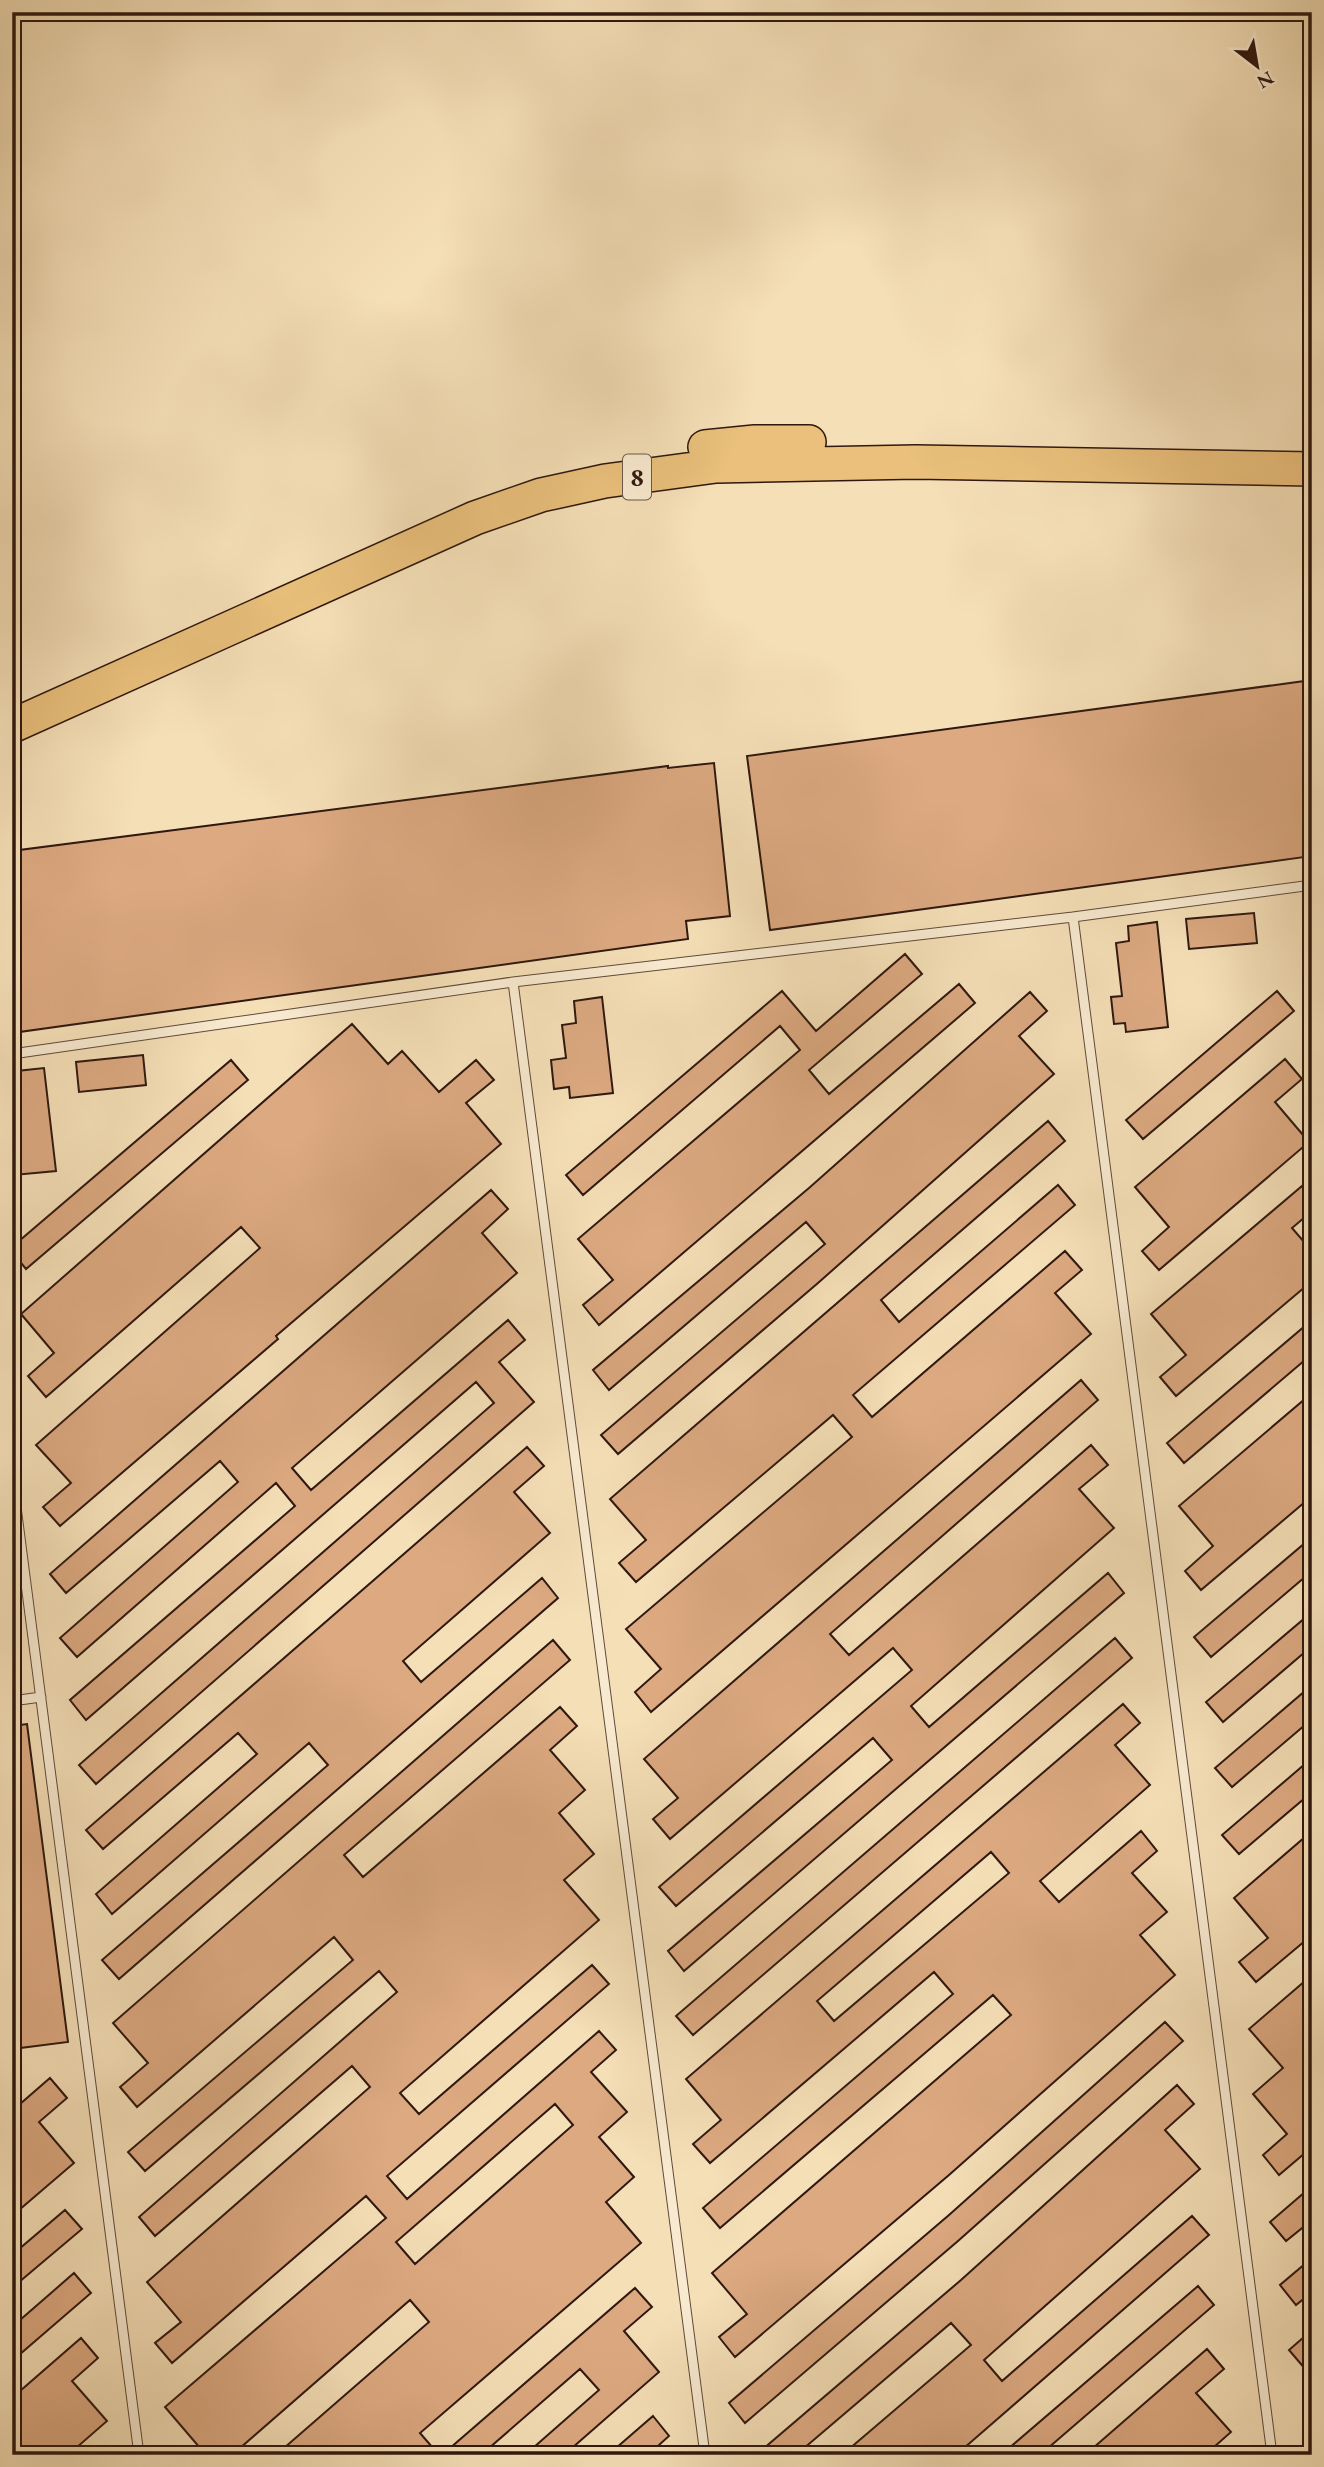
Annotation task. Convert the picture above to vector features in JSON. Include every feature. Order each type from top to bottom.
[{"type":"highway","name":"8","points":[[12,701],[470,500],[533,479],[662,451],[755,442],[1312,446]]},
{"type":"highway","name":"8","points":[[12,726],[475,518],[541,495],[605,481],[716,466],[903,462],[1312,468]]},
{"type":"lane","points":[[12,1054],[513,982],[1073,917],[1312,886]]},
{"type":"lane","points":[[1073,917],[1272,2455]]},
{"type":"lane","points":[[513,982],[705,2455]]},
{"type":"lane","points":[[12,1476],[139,2455]]},
{"type":"lane","points":[[12,1701],[41,1697]]},
{"type":"building","points":[[1312,680],[1312,856],[770,930],[747,756]]},
{"type":"building","points":[[714,763],[730,916],[686,921],[688,939],[12,1033],[12,851],[668,766]]},
{"type":"building","points":[[1254,913],[1257,943],[1189,949],[1186,919]]},
{"type":"building","points":[[1157,922],[1168,1027],[1126,1032],[1125,1023],[1114,1024],[1111,997],[1122,996],[1116,943],[1129,941],[1128,926]]},
{"type":"building","points":[[905,954],[922,974],[809,1070],[829,1094],[959,984],[975,1003],[599,1325],[583,1305],[613,1280],[578,1239],[800,1050],[780,1026],[583,1195],[566,1175],[782,991],[816,1031]]},
{"type":"building","points":[[1277,991],[1294,1011],[1143,1139],[1126,1120]]},
{"type":"building","points":[[1030,992],[1047,1011],[1019,1036],[1054,1074],[818,1283],[618,1454],[601,1435],[825,1244],[806,1222],[609,1390],[593,1370],[809,1188]]},
{"type":"building","points":[[602,997],[613,1093],[570,1098],[569,1087],[554,1089],[551,1060],[566,1058],[562,1025],[576,1023],[574,1001]]},
{"type":"building","points":[[352,1024],[388,1064],[402,1051],[439,1092],[476,1060],[494,1080],[466,1103],[501,1144],[276,1336],[278,1339],[60,1526],[43,1507],[71,1483],[36,1445],[260,1248],[241,1227],[46,1397],[28,1376],[54,1353],[21,1314]]},
{"type":"building","points":[[143,1055],[146,1085],[79,1092],[76,1062]]},
{"type":"building","points":[[1285,1059],[1302,1079],[1275,1102],[1309,1142],[1159,1270],[1142,1251],[1169,1227],[1135,1187]]},
{"type":"building","points":[[231,1060],[248,1080],[26,1269],[12,1252],[12,1247]]},
{"type":"building","points":[[44,1068],[56,1171],[14,1175],[12,1095],[20,1094],[17,1071]]},
{"type":"building","points":[[1048,1121],[1065,1141],[881,1300],[899,1322],[1058,1185],[1075,1205],[853,1395],[872,1417],[1065,1251],[1082,1270],[1055,1293],[1091,1334],[651,1712],[635,1692],[661,1669],[626,1629],[852,1437],[833,1415],[636,1582],[619,1563],[646,1540],[610,1499]]},
{"type":"building","points":[[1302,1186],[1312,1198],[1312,1211],[1292,1228],[1312,1251],[1312,1281],[1176,1396],[1160,1377],[1186,1355],[1151,1314]]},
{"type":"building","points":[[491,1190],[508,1209],[482,1233],[517,1273],[292,1468],[311,1490],[508,1320],[525,1340],[499,1362],[534,1402],[96,1784],[79,1765],[494,1403],[476,1382],[86,1720],[70,1700],[295,1506],[276,1483],[77,1657],[60,1638],[238,1482],[220,1461],[66,1593],[50,1574]]},
{"type":"building","points":[[1312,1320],[1312,1354],[1184,1463],[1167,1443]]},
{"type":"building","points":[[1081,1380],[1098,1400],[830,1634],[849,1655],[1091,1445],[1108,1465],[1079,1489],[1114,1528],[911,1706],[929,1727],[1108,1573],[1124,1593],[684,1971],[668,1951],[892,1760],[873,1738],[676,1906],[659,1887],[912,1670],[893,1648],[670,1839],[653,1819],[678,1798],[644,1759]]},
{"type":"building","points":[[1312,1393],[1312,1496],[1201,1590],[1185,1571],[1213,1546],[1179,1506]]},
{"type":"building","points":[[527,1447],[544,1466],[514,1492],[550,1533],[403,1661],[421,1682],[542,1578],[558,1598],[119,1979],[102,1960],[328,1765],[309,1743],[112,1914],[96,1894],[257,1754],[238,1733],[103,1849],[86,1830]]},
{"type":"building","points":[[1312,1537],[1312,1571],[1211,1657],[1194,1637]]},
{"type":"building","points":[[1312,1612],[1312,1646],[1223,1722],[1206,1702]]},
{"type":"building","points":[[1115,1638],[1132,1658],[693,2035],[676,2016]]},
{"type":"building","points":[[553,1640],[570,1660],[344,1855],[363,1877],[560,1707],[577,1726],[550,1750],[585,1790],[559,1813],[594,1854],[564,1880],[599,1920],[400,2093],[419,2114],[592,1965],[609,1984],[387,2176],[407,2199],[599,2031],[616,2050],[591,2072],[627,2112],[599,2137],[634,2177],[606,2202],[641,2243],[420,2433],[439,2455],[276,2455],[429,2322],[410,2300],[232,2455],[206,2455],[165,2407],[386,2218],[366,2196],[172,2363],[155,2343],[181,2322],[147,2282],[370,2087],[352,2066],[155,2236],[139,2217],[397,1992],[379,1971],[145,2171],[128,2152],[353,1960],[334,1937],[137,2107],[120,2087],[148,2063],[113,2023]],"holes":[[[555,2104],[573,2125],[415,2264],[396,2242]]]},
{"type":"building","points":[[1312,1685],[1312,1719],[1232,1787],[1215,1768]]},
{"type":"building","points":[[1123,1704],[1140,1723],[1115,1745],[1150,1785],[1040,1881],[1059,1902],[1141,1831],[1157,1851],[1132,1873],[1167,1912],[1140,1935],[1175,1975],[949,2175],[735,2357],[719,2337],[747,2314],[712,2273],[1011,2015],[993,1995],[720,2228],[703,2208],[953,1994],[934,1972],[710,2163],[693,2144],[721,2120],[686,2079]],"holes":[[[991,1852],[1009,1873],[834,2021],[817,2001]]]},
{"type":"building","points":[[27,1724],[68,2042],[12,2049],[12,1726]]},
{"type":"building","points":[[1312,1758],[1312,1792],[1239,1854],[1222,1835]]},
{"type":"building","points":[[1312,1831],[1312,1935],[1256,1982],[1239,1962],[1268,1938],[1234,1898]]},
{"type":"building","points":[[1312,1975],[1312,2147],[1279,2175],[1263,2155],[1287,2134],[1253,2094],[1283,2068],[1249,2029]]},
{"type":"building","points":[[1165,2022],[1183,2041],[958,2241],[745,2423],[729,2403],[949,2215]]},
{"type":"building","points":[[50,2078],[67,2098],[39,2122],[74,2163],[12,2216],[12,2111]]},
{"type":"building","points":[[1177,2085],[1194,2104],[1165,2130],[1200,2169],[984,2360],[1002,2381],[1192,2216],[1209,2235],[956,2455],[842,2455],[971,2345],[951,2323],[796,2455],[756,2455],[961,2280]]},
{"type":"building","points":[[1312,2186],[1312,2220],[1286,2241],[1270,2222]]},
{"type":"building","points":[[65,2210],[82,2229],[12,2288],[12,2255]]},
{"type":"building","points":[[1312,2258],[1312,2292],[1296,2305],[1280,2285]]},
{"type":"building","points":[[74,2273],[91,2293],[12,2361],[12,2327]]},
{"type":"building","points":[[1198,2286],[1214,2305],[1040,2455],[1001,2455]]},
{"type":"building","points":[[635,2288],[652,2307],[624,2331],[659,2372],[564,2455],[525,2455],[599,2390],[580,2369],[481,2455],[442,2455]]},
{"type":"building","points":[[1312,2330],[1312,2377],[1289,2350]]},
{"type":"building","points":[[81,2338],[98,2358],[72,2381],[107,2421],[68,2455],[12,2455],[12,2398]]},
{"type":"building","points":[[1207,2349],[1224,2369],[1196,2393],[1231,2432],[1205,2455],[1085,2455]]},
{"type":"building","points":[[653,2416],[669,2436],[648,2455],[608,2455]]}]
